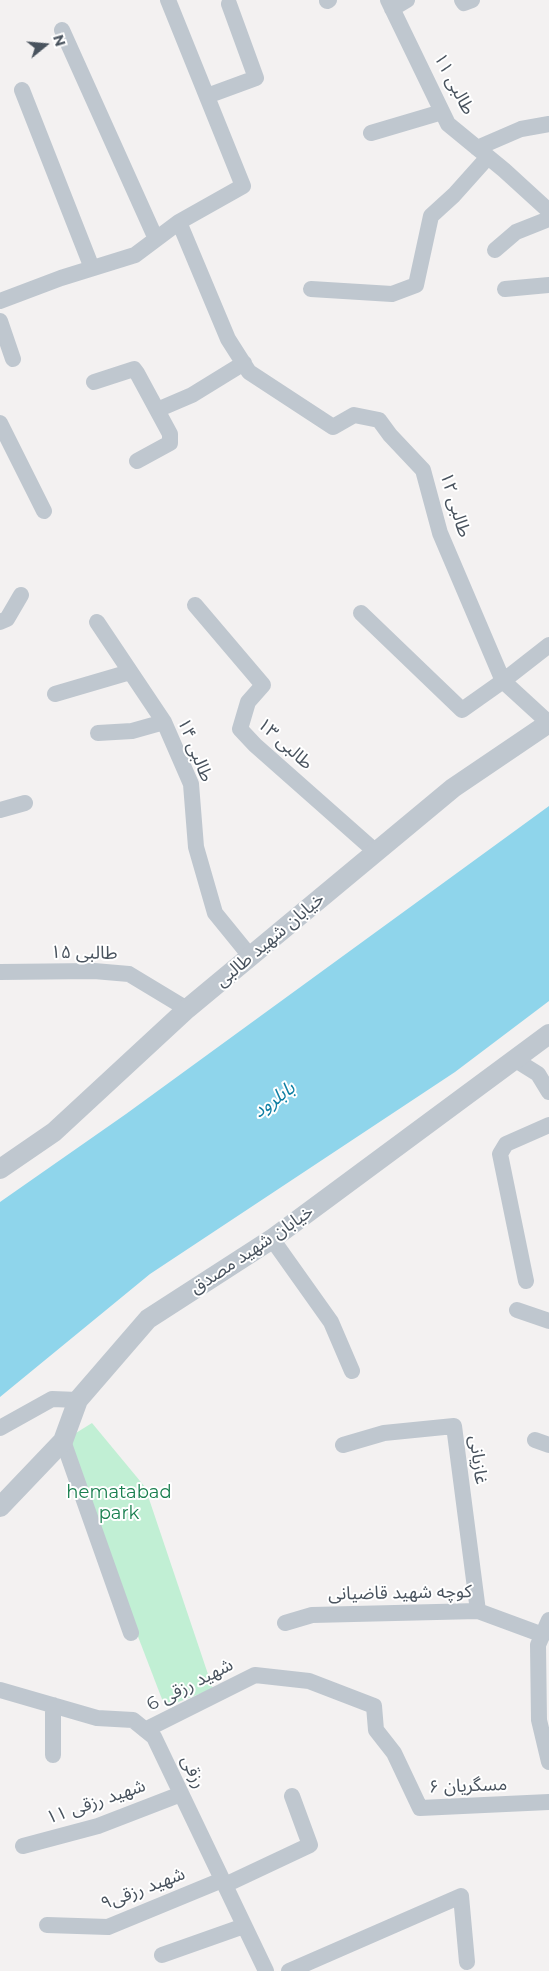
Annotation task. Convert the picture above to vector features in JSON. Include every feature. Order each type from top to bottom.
[{"type":"street","points":[[0,301],[61,278],[134,255],[179,222],[243,186],[168,0]]},
{"type":"street","points":[[390,5],[407,0]]},
{"type":"street","points":[[462,0],[464,3],[472,0]]},
{"type":"street","points":[[207,96],[256,78],[229,4]]},
{"type":"street","name":"طالبی ۱۱","points":[[390,5],[448,124],[549,211]]},
{"type":"street","points":[[62,30],[156,239]]},
{"type":"street","points":[[22,90],[92,268]]},
{"type":"street","points":[[371,133],[442,112]]},
{"type":"street","points":[[311,290],[392,294],[416,285],[431,216],[454,195],[483,153],[521,129],[549,124]]},
{"type":"street","points":[[495,250],[516,232],[549,219]]},
{"type":"street","name":"طالبی ۱۲","points":[[179,222],[228,339],[249,372],[333,427],[354,415],[379,420],[390,435],[423,470],[440,533],[503,681],[549,723]]},
{"type":"street","points":[[505,289],[549,285]]},
{"type":"street","points":[[0,321],[13,360]]},
{"type":"street","points":[[158,410],[192,396],[244,364]]},
{"type":"street","points":[[94,382],[134,369],[158,410],[172,438],[170,443],[136,461]]},
{"type":"street","points":[[0,423],[44,511]]},
{"type":"street","points":[[0,622],[7,619],[21,595]]},
{"type":"street","name":"طالبی ۱۳","points":[[195,605],[263,685],[248,702],[240,729],[376,852]]},
{"type":"street","points":[[361,613],[462,710],[549,645]]},
{"type":"street","name":"طالبی ۱۴","points":[[97,622],[164,722],[191,784],[196,847],[215,913],[250,956]]},
{"type":"street","points":[[55,694],[130,672]]},
{"type":"street","points":[[98,733],[132,731],[164,722]]},
{"type":"street","name":"خیابان شهید طالبی","points":[[0,1168],[54,1132],[187,1009],[453,788],[549,723]]},
{"type":"street","points":[[0,810],[25,803]]},
{"type":"street","name":"طالبی ۱۵","points":[[0,972],[94,971],[130,974],[187,1009]]},
{"type":"street","name":"خیابان شهید مصدق","points":[[0,1507],[63,1441],[78,1400],[148,1319],[272,1239],[549,1034]]},
{"type":"street","points":[[514,1059],[538,1074],[549,1092]]},
{"type":"street","points":[[526,1281],[500,1154],[506,1144],[549,1125]]},
{"type":"street","points":[[272,1239],[331,1322],[352,1371]]},
{"type":"street","points":[[517,1310],[549,1321]]},
{"type":"street","points":[[0,1428],[52,1399],[78,1400]]},
{"type":"street","name":"غازیانی","points":[[343,1445],[384,1433],[454,1426],[478,1611]]},
{"type":"street","points":[[63,1441],[131,1634]]},
{"type":"street","name":"کوچه شهید قاضیانی","points":[[285,1623],[312,1614],[478,1611],[546,1628]]},
{"type":"street","points":[[546,1628],[538,1646],[539,1720],[546,1740],[549,1762]]},
{"type":"street","name":"شهید رزقی 6","points":[[145,1730],[255,1675],[309,1682],[374,1706],[376,1730],[394,1753]]},
{"type":"street","name":"رزقی","points":[[0,1690],[97,1718],[133,1720],[154,1737],[266,1971]]},
{"type":"street","points":[[53,1705],[53,1755]]},
{"type":"street","name":"مسگریان ۶","points":[[394,1753],[420,1808],[549,1802]]},
{"type":"street","name":"شهید رزقی ۱۱","points":[[23,1846],[98,1826],[181,1794]]},
{"type":"street","name":"شهید رزقی۹","points":[[47,1925],[108,1927],[224,1882],[310,1845],[292,1796]]},
{"type":"street","points":[[289,1971],[460,1896],[466,1962]]},
{"type":"street","points":[[162,1955],[244,1926]]},
{"type":"green space","name":"hematabad park","points":[[92,1423],[145,1487],[213,1689],[165,1707],[63,1441]]},
{"type":"water","name":"بابلرود","points":[[549,806],[549,1001],[455,1072],[150,1274],[0,1397],[0,1202],[126,1114]]}]
